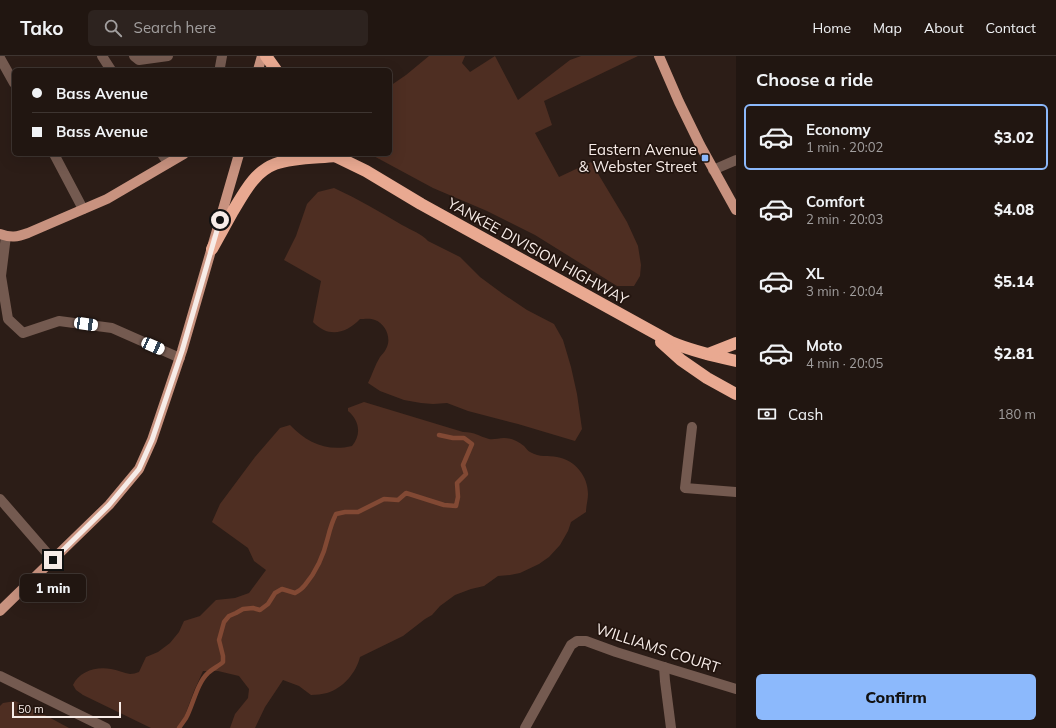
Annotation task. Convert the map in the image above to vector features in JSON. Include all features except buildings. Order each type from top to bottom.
[{"type":"highway","points":[[266,56],[275,68]]},
{"type":"highway","points":[[212,249],[246,188],[266,168],[274,164],[293,159],[327,156]]},
{"type":"highway","name":"YANKEE DIVISION HIGHWAY","points":[[340,156],[421,204],[671,342],[687,349],[736,361]]},
{"type":"highway","points":[[649,330],[682,360],[707,378],[736,394]]},
{"type":"highway","points":[[707,354],[736,343]]},
{"type":"main road","points":[[259,68],[262,56]]},
{"type":"main road","points":[[659,56],[679,102],[713,170],[736,210]]},
{"type":"main road","points":[[3,235],[17,237],[28,234],[107,198],[180,156]]},
{"type":"main road","points":[[0,611],[109,505],[139,469],[152,440],[180,358],[238,156]]},
{"type":"street","points":[[102,56],[110,68]]},
{"type":"street","points":[[134,56],[139,60],[168,56]]},
{"type":"street","points":[[220,67],[222,56]]},
{"type":"street","points":[[0,58],[12,79]]},
{"type":"street","points":[[55,156],[83,209]]},
{"type":"street","points":[[163,156],[168,163]]},
{"type":"street","points":[[713,170],[736,160]]},
{"type":"street","points":[[3,235],[1,276],[8,319],[23,333],[59,321],[112,328],[180,358]]},
{"type":"street","points":[[692,427],[685,488],[736,492]]},
{"type":"street","points":[[0,499],[53,560]]},
{"type":"street","name":"WILLIAMS COURT","points":[[525,728],[571,645],[577,641],[586,641],[616,652],[736,689]]},
{"type":"street","points":[[664,667],[671,728]]},
{"type":"street","points":[[0,676],[106,728]]},
{"type":"shaded area","points":[[429,56],[465,56],[462,63],[470,72],[495,56],[518,100],[570,60],[581,56],[638,56],[544,101],[552,125],[535,133],[559,177],[591,162],[627,222],[638,246],[641,265],[640,276],[634,286],[617,286],[535,235],[487,211],[433,188],[374,156],[392,156],[392,85]]},
{"type":"shaded area","points":[[334,188],[416,232],[428,241],[460,257],[480,277],[503,294],[527,310],[554,324],[563,340],[577,394],[582,429],[575,441],[468,411],[447,403],[433,404],[404,400],[380,391],[368,383],[378,360],[388,345],[388,336],[385,328],[373,319],[360,319],[349,328],[337,332],[331,332],[319,327],[313,322],[321,281],[284,260],[296,236],[307,204],[318,192]]},
{"type":"shaded area","points":[[364,402],[463,432],[474,433],[489,439],[512,439],[522,444],[529,452],[534,454],[564,459],[575,465],[586,481],[588,494],[586,512],[571,522],[560,545],[549,557],[539,564],[520,573],[498,576],[484,586],[455,595],[440,606],[432,615],[403,636],[360,657],[352,674],[343,684],[333,691],[311,695],[299,686],[283,680],[265,707],[255,728],[230,728],[235,714],[248,698],[249,689],[239,676],[218,671],[203,671],[179,728],[151,728],[83,695],[76,690],[73,685],[76,680],[84,673],[94,669],[106,668],[130,674],[139,672],[146,657],[158,652],[170,643],[179,632],[184,621],[200,616],[216,600],[235,598],[249,593],[266,570],[254,561],[248,548],[212,522],[220,504],[255,457],[280,428],[290,425],[303,437],[326,447],[343,448],[352,446],[357,437],[358,427],[355,419],[348,411],[348,408]]},
{"type":"shaded area","points":[[15,701],[69,728],[0,728],[0,706],[3,703]]},
{"type":"waterway","points":[[179,728],[189,713],[198,688],[204,677],[223,662],[219,640],[224,622],[229,616],[243,609],[253,608],[260,610],[268,604],[275,593],[282,589],[295,593],[303,588],[319,562],[336,514],[358,512],[384,499],[398,500],[406,493],[444,505],[456,506],[458,497],[457,483],[466,474],[463,465],[472,444],[464,438],[453,438],[439,435]]},
{"type":"place","name":"Eastern Avenue & Webster Street","points":[[705,158]]},
{"type":"route","points":[[53,560],[109,505],[139,469],[152,440],[182,351],[220,220]]}]
